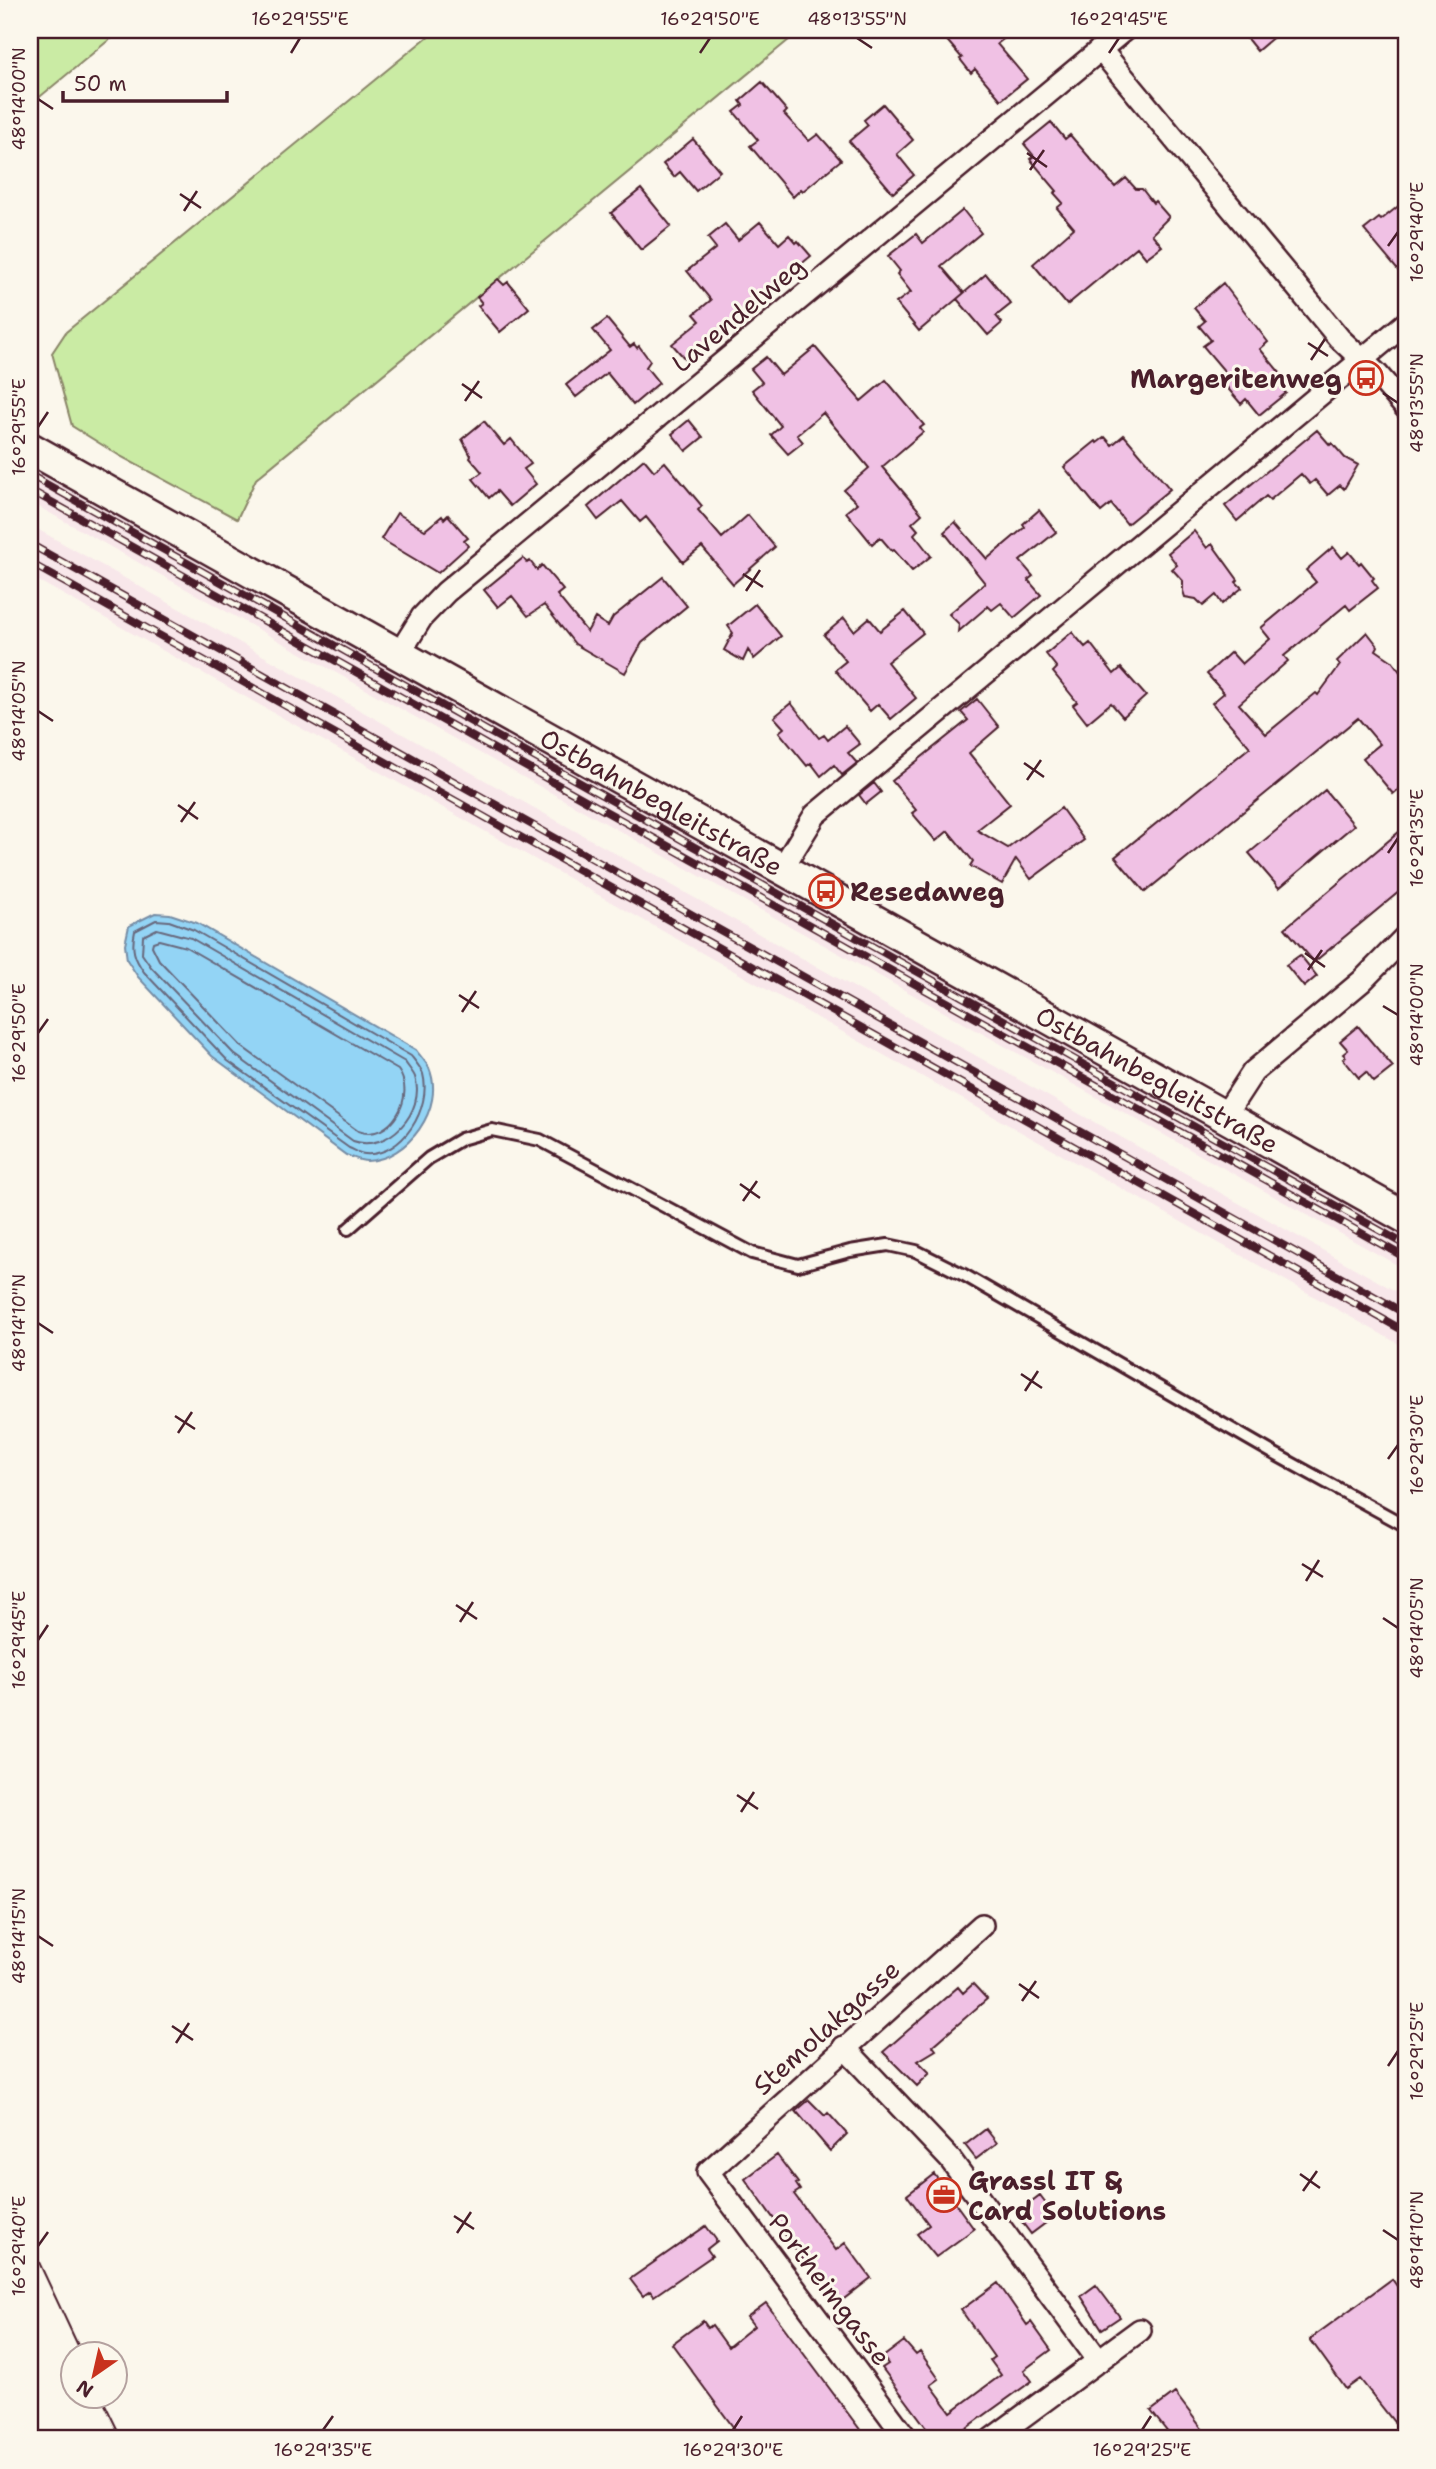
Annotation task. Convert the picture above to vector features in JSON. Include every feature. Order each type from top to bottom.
[{"type":"street","name":"Lavendelweg","points":[[399,654],[422,617],[446,592],[1124,30]]},
{"type":"street","points":[[1100,50],[1339,338],[1406,408]]},
{"type":"street","points":[[783,867],[815,815],[1406,323]]},
{"type":"street","name":"Ostbahnbegleitstraße","points":[[30,448],[1406,1218]]},
{"type":"street","points":[[1226,1115],[1253,1072],[1362,981],[1406,936]]},
{"type":"street","name":"Stemolakgasse","points":[[708,2172],[982,1925]]},
{"type":"street","points":[[844,2047],[950,2159],[1098,2361]]},
{"type":"street","name":"Portheimgasse","points":[[708,2172],[907,2439]]},
{"type":"street","points":[[992,2439],[1140,2330]]},
{"type":"lane","points":[[348,1229],[429,1158],[461,1139],[492,1130],[540,1140],[752,1254],[798,1265],[850,1251],[888,1245],[916,1251],[976,1282],[1273,1453],[1406,1526]]},
{"type":"shaded area","points":[[30,464],[1406,1236],[1406,1270],[30,502]]},
{"type":"shaded area","points":[[30,525],[1406,1297],[1406,1348],[30,576]]},
{"type":"green space","points":[[30,30],[121,30],[30,105]]},
{"type":"green space","points":[[436,30],[801,30],[256,479],[237,519],[120,456],[72,426],[52,353],[66,332]]},
{"type":"water","points":[[155,913],[170,914],[197,923],[416,1050],[429,1068],[433,1083],[432,1099],[427,1115],[409,1142],[382,1158],[364,1161],[346,1155],[212,1056],[138,977],[127,960],[125,944],[129,926]]},
{"type":"building","points":[[938,30],[1015,30],[997,44],[1027,79],[1001,100],[975,69],[971,73]]},
{"type":"building","points":[[1240,30],[1282,30],[1257,51]]},
{"type":"building","points":[[762,82],[787,111],[784,114],[809,141],[818,134],[841,160],[793,197],[750,146],[758,140],[734,112],[743,105],[740,101]]},
{"type":"building","points":[[883,104],[913,140],[897,154],[914,175],[893,193],[849,141],[868,125],[864,120]]},
{"type":"building","points":[[1051,122],[1065,139],[1070,135],[1115,187],[1126,178],[1136,189],[1142,189],[1169,217],[1152,234],[1162,246],[1146,258],[1137,247],[1067,305],[1033,264],[1074,228],[1057,208],[1063,203],[1054,193],[1057,191],[1030,159],[1034,156],[1024,144]]},
{"type":"building","points":[[693,139],[720,171],[696,191],[680,172],[674,177],[663,164]]},
{"type":"building","points":[[641,189],[671,226],[641,250],[611,213]]},
{"type":"building","points":[[1406,200],[1406,280],[1364,230]]},
{"type":"building","points":[[963,210],[981,233],[941,266],[964,293],[919,331],[896,303],[911,292],[897,274],[900,271],[888,256],[916,234],[923,243]]},
{"type":"building","points":[[760,222],[779,244],[789,235],[811,256],[686,360],[672,344],[700,321],[694,314],[711,300],[687,271],[716,248],[708,238],[725,224],[738,240]]},
{"type":"building","points":[[986,274],[1011,304],[996,316],[1002,323],[988,335],[957,299]]},
{"type":"building","points":[[498,279],[504,285],[508,282],[529,308],[500,332],[478,306],[482,303],[477,297]]},
{"type":"building","points":[[1223,283],[1268,342],[1260,349],[1281,374],[1274,379],[1286,393],[1259,415],[1246,399],[1241,404],[1225,385],[1231,379],[1203,346],[1211,340],[1199,326],[1205,321],[1194,308]]},
{"type":"building","points":[[607,319],[630,347],[634,344],[637,348],[639,346],[650,361],[646,367],[659,383],[633,405],[607,373],[576,397],[566,385],[610,350],[593,330]]},
{"type":"building","points":[[815,347],[861,401],[886,380],[924,425],[920,428],[923,432],[882,467],[922,514],[912,523],[918,530],[914,534],[931,556],[912,571],[880,537],[872,544],[846,512],[857,503],[844,490],[869,468],[823,413],[797,435],[803,442],[788,454],[771,435],[781,426],[752,390],[762,382],[751,369],[766,357],[781,375]]},
{"type":"building","points":[[689,420],[703,437],[686,451],[672,434]]},
{"type":"building","points":[[484,421],[504,445],[511,439],[531,464],[524,469],[536,484],[510,506],[497,491],[489,498],[473,479],[482,472],[470,458],[462,439]]},
{"type":"building","points":[[1317,430],[1345,458],[1358,465],[1344,489],[1340,485],[1328,495],[1315,480],[1310,484],[1301,474],[1270,500],[1266,496],[1237,521],[1225,506]]},
{"type":"building","points":[[1124,435],[1170,489],[1127,524],[1111,504],[1101,512],[1064,467],[1096,441],[1097,443],[1105,437],[1112,445]]},
{"type":"building","points":[[644,459],[654,471],[665,462],[702,506],[698,510],[722,538],[748,515],[775,547],[733,584],[702,547],[683,562],[646,517],[640,522],[622,501],[598,520],[588,507]]},
{"type":"building","points":[[1039,510],[1056,532],[1020,561],[1033,576],[1028,580],[1041,595],[1014,618],[1001,603],[992,610],[988,606],[958,632],[959,624],[949,614],[985,583],[944,532],[955,522],[987,559],[1025,527],[1023,524]]},
{"type":"building","points":[[397,513],[425,530],[442,516],[444,519],[448,515],[468,538],[464,541],[468,546],[438,573],[381,539]]},
{"type":"building","points":[[1194,531],[1207,548],[1212,544],[1242,588],[1222,604],[1216,595],[1203,606],[1196,599],[1185,597],[1183,581],[1172,569],[1177,565],[1168,553]]},
{"type":"building","points":[[1333,547],[1342,558],[1349,552],[1359,564],[1361,562],[1374,578],[1372,580],[1378,588],[1350,610],[1346,605],[1284,656],[1288,661],[1239,704],[1266,734],[1316,693],[1318,695],[1340,665],[1337,661],[1367,632],[1378,646],[1376,650],[1392,661],[1406,680],[1406,783],[1393,794],[1363,758],[1380,744],[1358,718],[1145,892],[1115,857],[1250,747],[1212,703],[1224,693],[1207,674],[1231,652],[1242,664],[1270,639],[1261,628],[1316,582],[1306,570]]},
{"type":"building","points":[[523,558],[527,563],[530,561],[537,570],[542,565],[563,590],[557,595],[587,632],[595,618],[608,626],[613,617],[663,577],[687,606],[642,643],[625,673],[575,644],[544,605],[528,616],[512,596],[498,607],[484,590]]},
{"type":"building","points":[[755,604],[781,636],[754,659],[748,650],[743,661],[724,650],[733,633],[728,626]]},
{"type":"building","points":[[905,611],[923,633],[887,662],[916,698],[891,719],[878,704],[870,711],[835,670],[846,661],[824,635],[844,618],[854,631],[869,618],[880,631]]},
{"type":"building","points":[[1072,632],[1085,647],[1090,643],[1114,674],[1121,668],[1146,696],[1123,717],[1111,703],[1087,723],[1073,705],[1077,702],[1053,672],[1057,668],[1046,654]]},
{"type":"building","points":[[977,699],[999,727],[969,753],[1010,804],[977,830],[1008,848],[1061,808],[1084,840],[1031,879],[1016,859],[1002,884],[970,866],[973,861],[948,831],[936,841],[912,813],[916,810],[892,781],[968,720],[961,712]]},
{"type":"building","points":[[791,703],[819,738],[824,735],[828,740],[845,726],[860,744],[848,753],[857,763],[842,775],[834,765],[821,776],[811,763],[807,766],[779,732],[784,728],[774,717]]},
{"type":"building","points":[[874,783],[881,792],[866,804],[859,795]]},
{"type":"building","points":[[1325,790],[1354,825],[1279,888],[1249,853]]},
{"type":"building","points":[[1406,826],[1406,886],[1314,962],[1285,928]]},
{"type":"building","points":[[1300,955],[1317,976],[1304,987],[1286,965]]},
{"type":"building","points":[[1358,1026],[1393,1067],[1374,1082],[1366,1072],[1359,1078],[1343,1059],[1346,1057],[1343,1054],[1348,1050],[1340,1041]]},
{"type":"building","points":[[973,1984],[987,1999],[933,2046],[936,2050],[918,2061],[930,2073],[917,2086],[883,2052],[958,1987],[963,1993]]},
{"type":"building","points":[[809,2100],[825,2116],[828,2113],[847,2134],[830,2151],[796,2111]]},
{"type":"building","points":[[986,2129],[997,2143],[976,2159],[965,2145]]},
{"type":"building","points":[[777,2155],[798,2183],[796,2184],[800,2190],[794,2194],[836,2250],[845,2243],[871,2278],[836,2305],[745,2179]]},
{"type":"building","points":[[934,2174],[974,2229],[936,2257],[917,2234],[929,2225],[907,2195]]},
{"type":"building","points":[[1040,2196],[1055,2216],[1031,2234],[1016,2214]]},
{"type":"building","points":[[706,2226],[717,2241],[707,2249],[712,2256],[654,2296],[650,2291],[643,2296],[630,2279]]},
{"type":"building","points":[[1392,2279],[1406,2299],[1406,2413],[1394,2422],[1360,2379],[1346,2389],[1310,2339]]},
{"type":"building","points":[[998,2283],[1027,2325],[1031,2322],[1051,2350],[1024,2370],[1032,2381],[964,2430],[971,2439],[935,2439],[882,2368],[888,2364],[883,2357],[904,2341],[916,2355],[920,2352],[939,2379],[931,2385],[951,2412],[1001,2375],[990,2360],[994,2357],[961,2310]]},
{"type":"building","points":[[1096,2285],[1120,2317],[1102,2329],[1081,2296]]},
{"type":"building","points":[[766,2303],[867,2439],[742,2439],[672,2344],[703,2321],[708,2328],[712,2325],[728,2347],[754,2326],[747,2317]]},
{"type":"building","points":[[1175,2393],[1203,2430],[1190,2439],[1173,2439],[1151,2411]]},
{"type":"tram line","points":[[30,2243],[75,2340]]},
{"type":"tram line","points":[[108,2410],[122,2439]]},
{"type":"railway","points":[[30,475],[1406,1245]]},
{"type":"railway","points":[[30,490],[1406,1258]]},
{"type":"railway","points":[[30,544],[1406,1314]]},
{"type":"railway","points":[[30,563],[1406,1332]]},
{"type":"place","name":"Margeritenweg","points":[[1366,378]]},
{"type":"place","name":"Resedaweg","points":[[826,891]]},
{"type":"place","name":"Grassl IT & Card Solutions","points":[[944,2195]]}]
